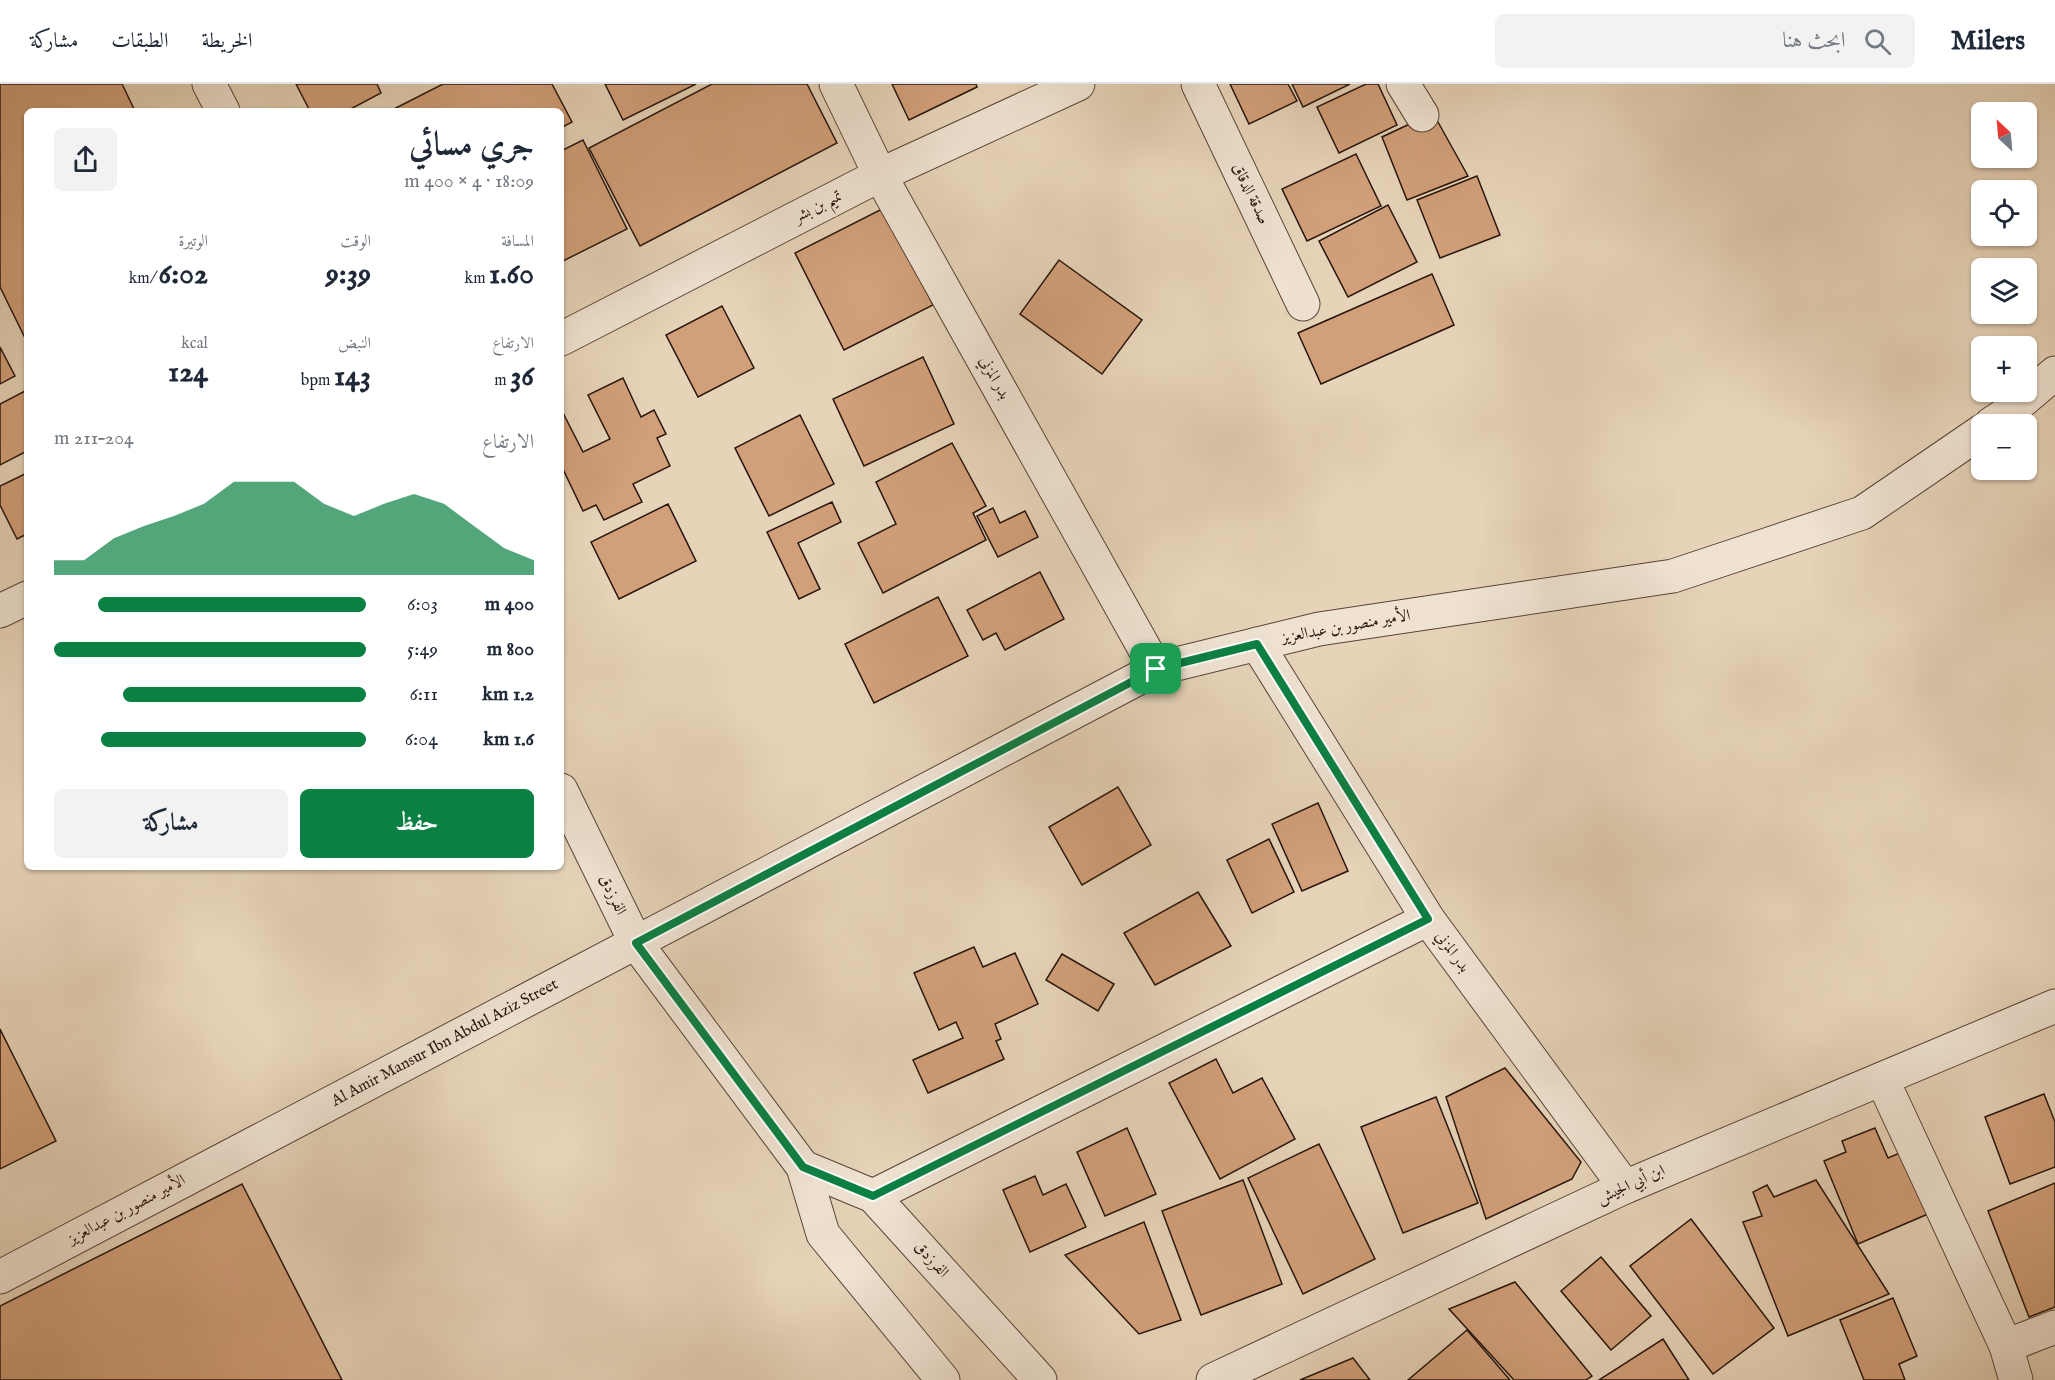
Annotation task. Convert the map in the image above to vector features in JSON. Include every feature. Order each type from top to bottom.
[{"type":"street","points":[[209,84],[221,108]]},
{"type":"street","name":"بدر المزني","points":[[836,84],[880,175],[1156,669]]},
{"type":"street","name":"تميم بن بشر","points":[[564,337],[880,175],[1078,84]]},
{"type":"street","name":"صدقة الدقاق","points":[[1198,84],[1303,304]]},
{"type":"street","points":[[1403,84],[1422,115]]},
{"type":"street","points":[[2006,414],[2055,373]]},
{"type":"street","name":"الأمير منصور بن عبدالعزيز","points":[[636,943],[1156,669],[1319,629],[1673,576],[1862,513],[1971,439]]},
{"type":"street","points":[[0,611],[24,599]]},
{"type":"street","name":"بدر المزني","points":[[1257,644],[1428,919],[1625,1187]]},
{"type":"street","name":"الفرزدق","points":[[564,796],[636,943],[803,1167],[823,1234],[943,1380]]},
{"type":"street","points":[[873,1196],[1428,919]]},
{"type":"street","name":"Al Amir Mansur Ibn Abdul Aziz Street","points":[[255,1144],[636,943]]},
{"type":"street","name":"ابن أبي الجيش","points":[[1213,1380],[1625,1187],[2055,1006]]},
{"type":"street","points":[[1882,1079],[2006,1346],[2016,1380]]},
{"type":"street","name":"الأمير منصور بن عبدالعزيز","points":[[0,1277],[255,1144]]},
{"type":"street","name":"الفرزدق","points":[[803,1167],[873,1196],[1040,1380]]},
{"type":"street","points":[[2006,1346],[2055,1327]]},
{"type":"building","points":[[0,84],[122,84],[134,108],[24,108],[24,336],[0,287]]},
{"type":"building","points":[[296,84],[377,84],[381,93],[353,108],[308,108]]},
{"type":"building","points":[[443,84],[552,84],[572,122],[564,126],[564,108],[396,108]]},
{"type":"building","points":[[605,84],[696,84],[623,120]]},
{"type":"building","points":[[712,84],[807,84],[837,143],[640,246],[589,148]]},
{"type":"building","points":[[892,84],[976,84],[977,87],[909,120]]},
{"type":"building","points":[[1230,84],[1288,84],[1297,101],[1249,124]]},
{"type":"building","points":[[1292,84],[1350,84],[1303,107]]},
{"type":"building","points":[[1366,84],[1378,84],[1397,125],[1339,153],[1317,107]]},
{"type":"building","points":[[1433,113],[1468,176],[1407,200],[1382,137]]},
{"type":"building","points":[[583,140],[627,229],[564,260],[564,150]]},
{"type":"building","points":[[1356,154],[1381,206],[1307,241],[1282,189]]},
{"type":"building","points":[[1477,176],[1500,235],[1440,258],[1417,200]]},
{"type":"building","points":[[1388,205],[1417,262],[1348,297],[1319,241]]},
{"type":"building","points":[[884,208],[933,305],[844,350],[795,253]]},
{"type":"building","points":[[1059,260],[1142,320],[1102,374],[1020,314]]},
{"type":"building","points":[[1432,274],[1454,325],[1321,384],[1298,333]]},
{"type":"building","points":[[722,306],[754,368],[698,397],[666,335]]},
{"type":"building","points":[[0,347],[15,376],[0,384]]},
{"type":"building","points":[[923,357],[954,424],[864,466],[833,399]]},
{"type":"building","points":[[623,378],[641,417],[654,410],[666,434],[657,438],[670,466],[633,484],[642,502],[604,520],[596,505],[583,511],[564,471],[564,415],[583,452],[610,439],[588,395]]},
{"type":"building","points":[[24,392],[24,453],[0,465],[0,404]]},
{"type":"building","points":[[800,415],[834,484],[769,516],[735,448]]},
{"type":"building","points":[[952,443],[986,506],[973,513],[986,540],[883,593],[858,543],[896,524],[876,482]]},
{"type":"building","points":[[24,474],[24,536],[17,539],[0,505],[0,486]]},
{"type":"building","points":[[832,502],[841,522],[798,543],[820,589],[799,599],[767,532]]},
{"type":"building","points":[[668,504],[696,561],[619,599],[591,542]]},
{"type":"building","points":[[993,508],[1000,523],[1025,511],[1038,537],[998,557],[977,516]]},
{"type":"building","points":[[1040,572],[1064,619],[1005,650],[996,633],[983,640],[967,610]]},
{"type":"building","points":[[938,597],[968,656],[874,703],[845,644]]},
{"type":"building","points":[[1118,787],[1151,845],[1082,885],[1049,827]]},
{"type":"building","points":[[1318,803],[1348,871],[1302,891],[1272,824]]},
{"type":"building","points":[[1269,839],[1294,892],[1252,913],[1227,860]]},
{"type":"building","points":[[1198,892],[1231,946],[1155,985],[1124,933]]},
{"type":"building","points":[[974,947],[983,967],[1015,953],[1038,1004],[995,1024],[1001,1039],[996,1041],[1004,1059],[928,1093],[913,1060],[963,1038],[956,1022],[939,1030],[914,973]]},
{"type":"building","points":[[1062,954],[1114,984],[1098,1011],[1046,980]]},
{"type":"building","points":[[0,1029],[56,1141],[0,1169]]},
{"type":"building","points":[[1216,1059],[1233,1093],[1262,1078],[1295,1139],[1220,1179],[1169,1083]]},
{"type":"building","points":[[1505,1068],[1581,1162],[1572,1179],[1486,1219],[1446,1097]]},
{"type":"building","points":[[2044,1094],[2055,1122],[2055,1167],[2010,1184],[1985,1117]]},
{"type":"building","points":[[1436,1097],[1478,1203],[1403,1233],[1361,1127]]},
{"type":"building","points":[[1127,1128],[1156,1194],[1105,1216],[1077,1152]]},
{"type":"building","points":[[1875,1128],[1888,1158],[1902,1152],[1928,1214],[1858,1244],[1824,1161],[1846,1152],[1842,1141]]},
{"type":"building","points":[[1319,1144],[1375,1259],[1303,1294],[1248,1178]]},
{"type":"building","points":[[1035,1176],[1043,1195],[1066,1184],[1086,1227],[1030,1252],[1003,1190]]},
{"type":"building","points":[[1243,1180],[1282,1284],[1201,1315],[1162,1211]]},
{"type":"building","points":[[1816,1180],[1889,1294],[1788,1336],[1743,1222],[1762,1216],[1753,1192],[1767,1185],[1774,1197]]},
{"type":"building","points":[[2055,1183],[2055,1307],[2029,1317],[1988,1211]]},
{"type":"building","points":[[242,1184],[342,1380],[0,1380],[0,1306]]},
{"type":"building","points":[[1691,1219],[1774,1328],[1713,1374],[1630,1266]]},
{"type":"building","points":[[1144,1222],[1181,1320],[1139,1334],[1065,1255]]},
{"type":"building","points":[[1601,1257],[1651,1316],[1611,1350],[1561,1291]]},
{"type":"building","points":[[1515,1282],[1592,1376],[1586,1380],[1514,1380],[1449,1309]]},
{"type":"building","points":[[1893,1298],[1917,1356],[1899,1364],[1905,1380],[1864,1380],[1840,1320]]},
{"type":"building","points":[[1467,1330],[1510,1380],[1408,1380]]},
{"type":"building","points":[[1663,1339],[1689,1380],[1599,1380]]},
{"type":"building","points":[[1353,1358],[1370,1380],[1300,1380]]},
{"type":"route","points":[[1257,644],[1428,919],[873,1196],[803,1167],[636,943],[1156,669],[1257,644]]}]
